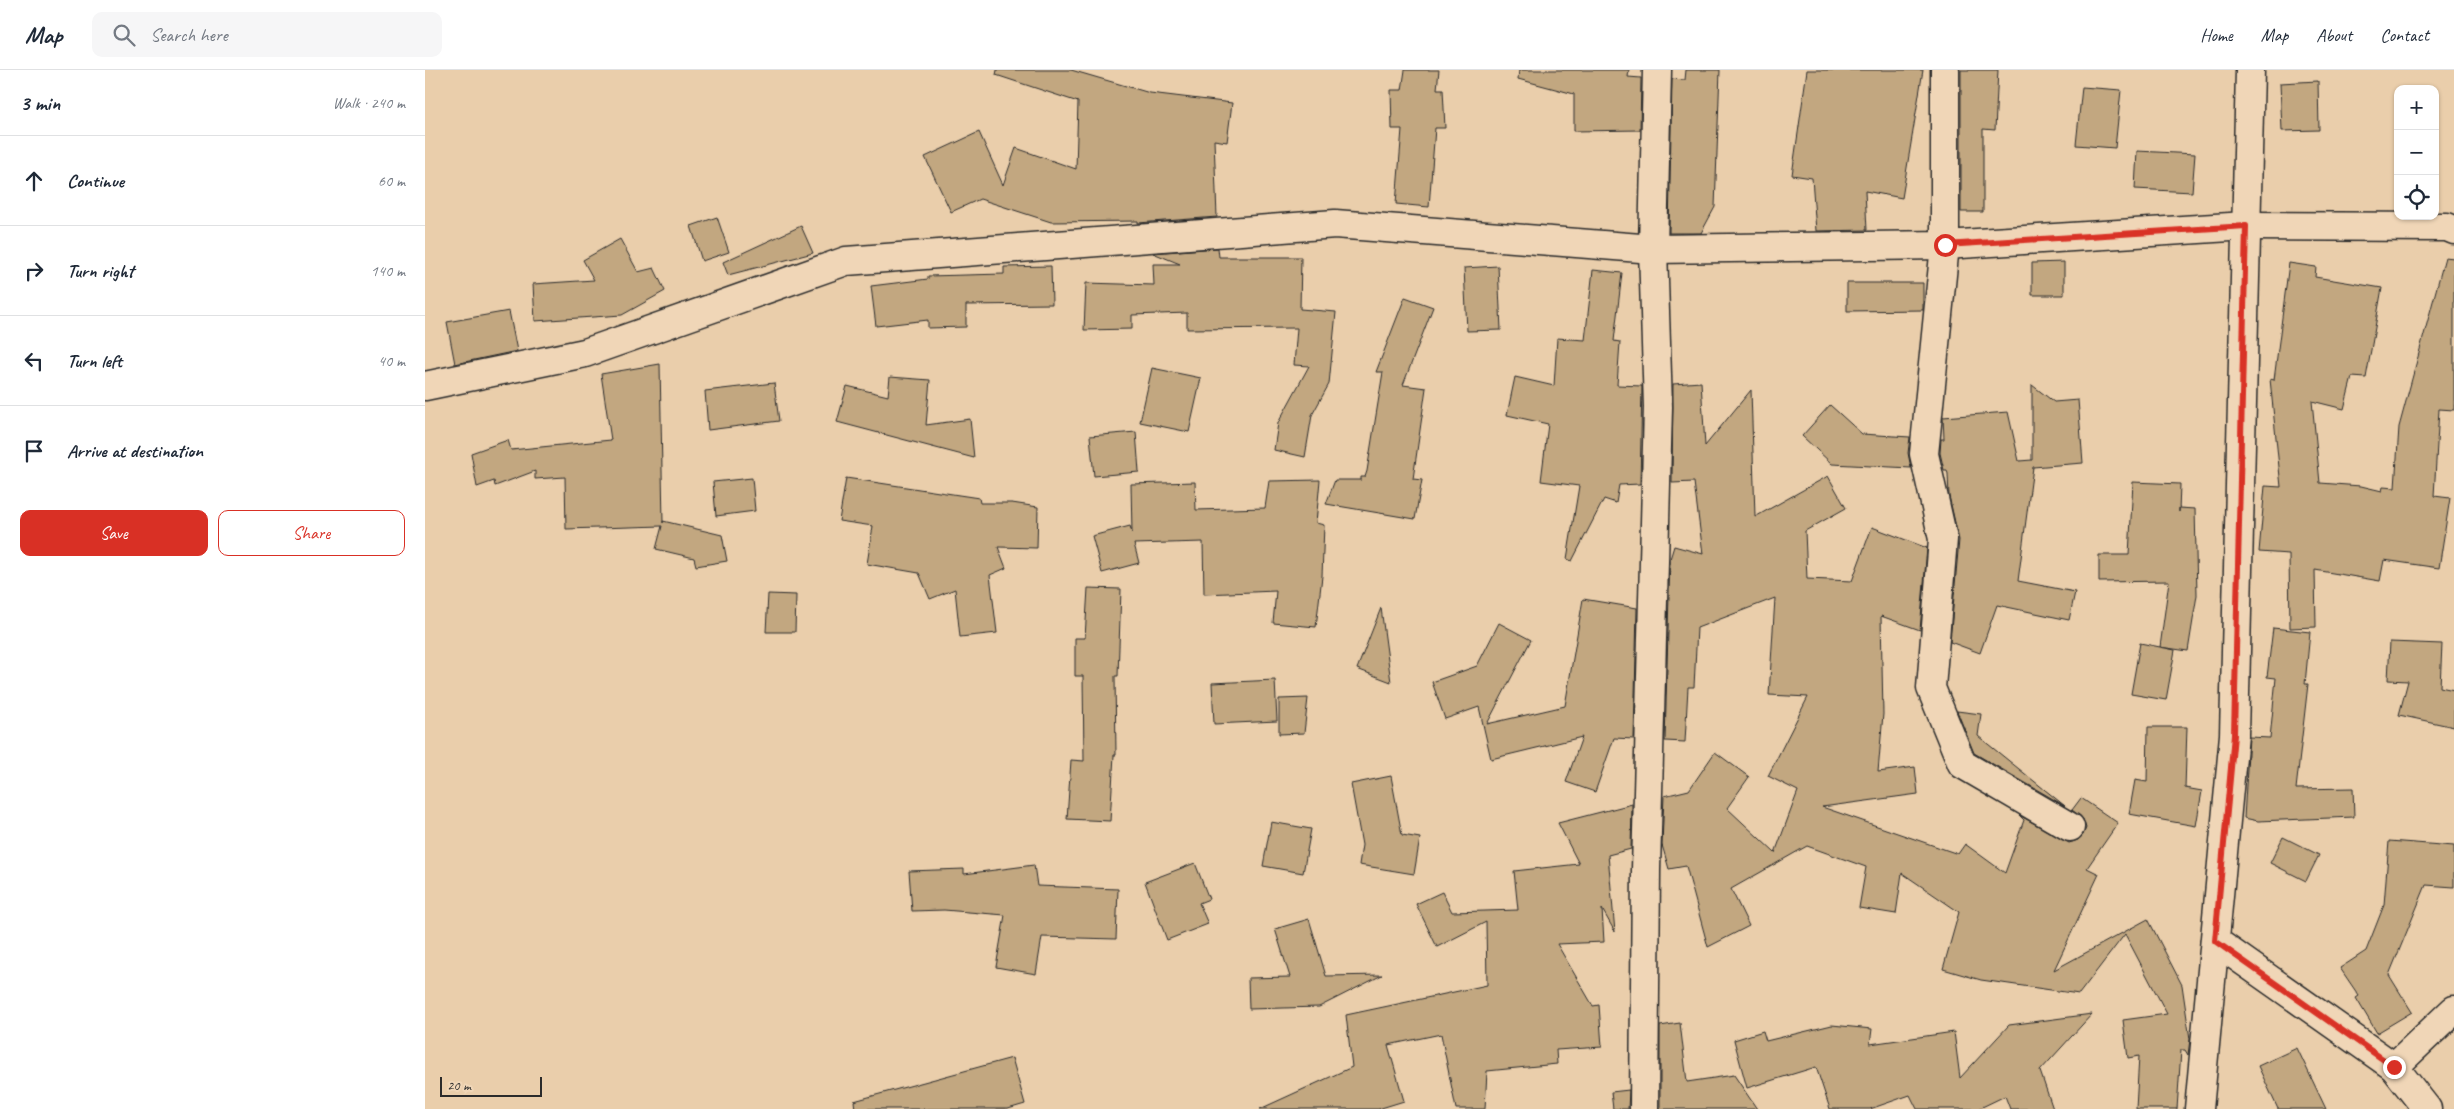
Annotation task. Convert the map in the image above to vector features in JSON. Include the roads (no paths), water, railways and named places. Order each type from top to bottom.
[{"type":"street","points":[[1644,1109],[1646,870],[1658,407],[1653,249],[1657,70]]},
{"type":"street","points":[[1945,70],[1945,245],[1925,454],[1943,539],[1931,688],[1962,764],[2070,826]]},
{"type":"street","points":[[2199,1109],[2234,735],[2250,70]]},
{"type":"street","points":[[425,386],[585,353],[846,261],[1335,224],[1653,249],[1945,245],[2246,226],[2447,227],[2454,230]]},
{"type":"street","points":[[2215,941],[2394,1067],[2427,1109]]},
{"type":"street","points":[[2394,1067],[2454,1010]]}]
